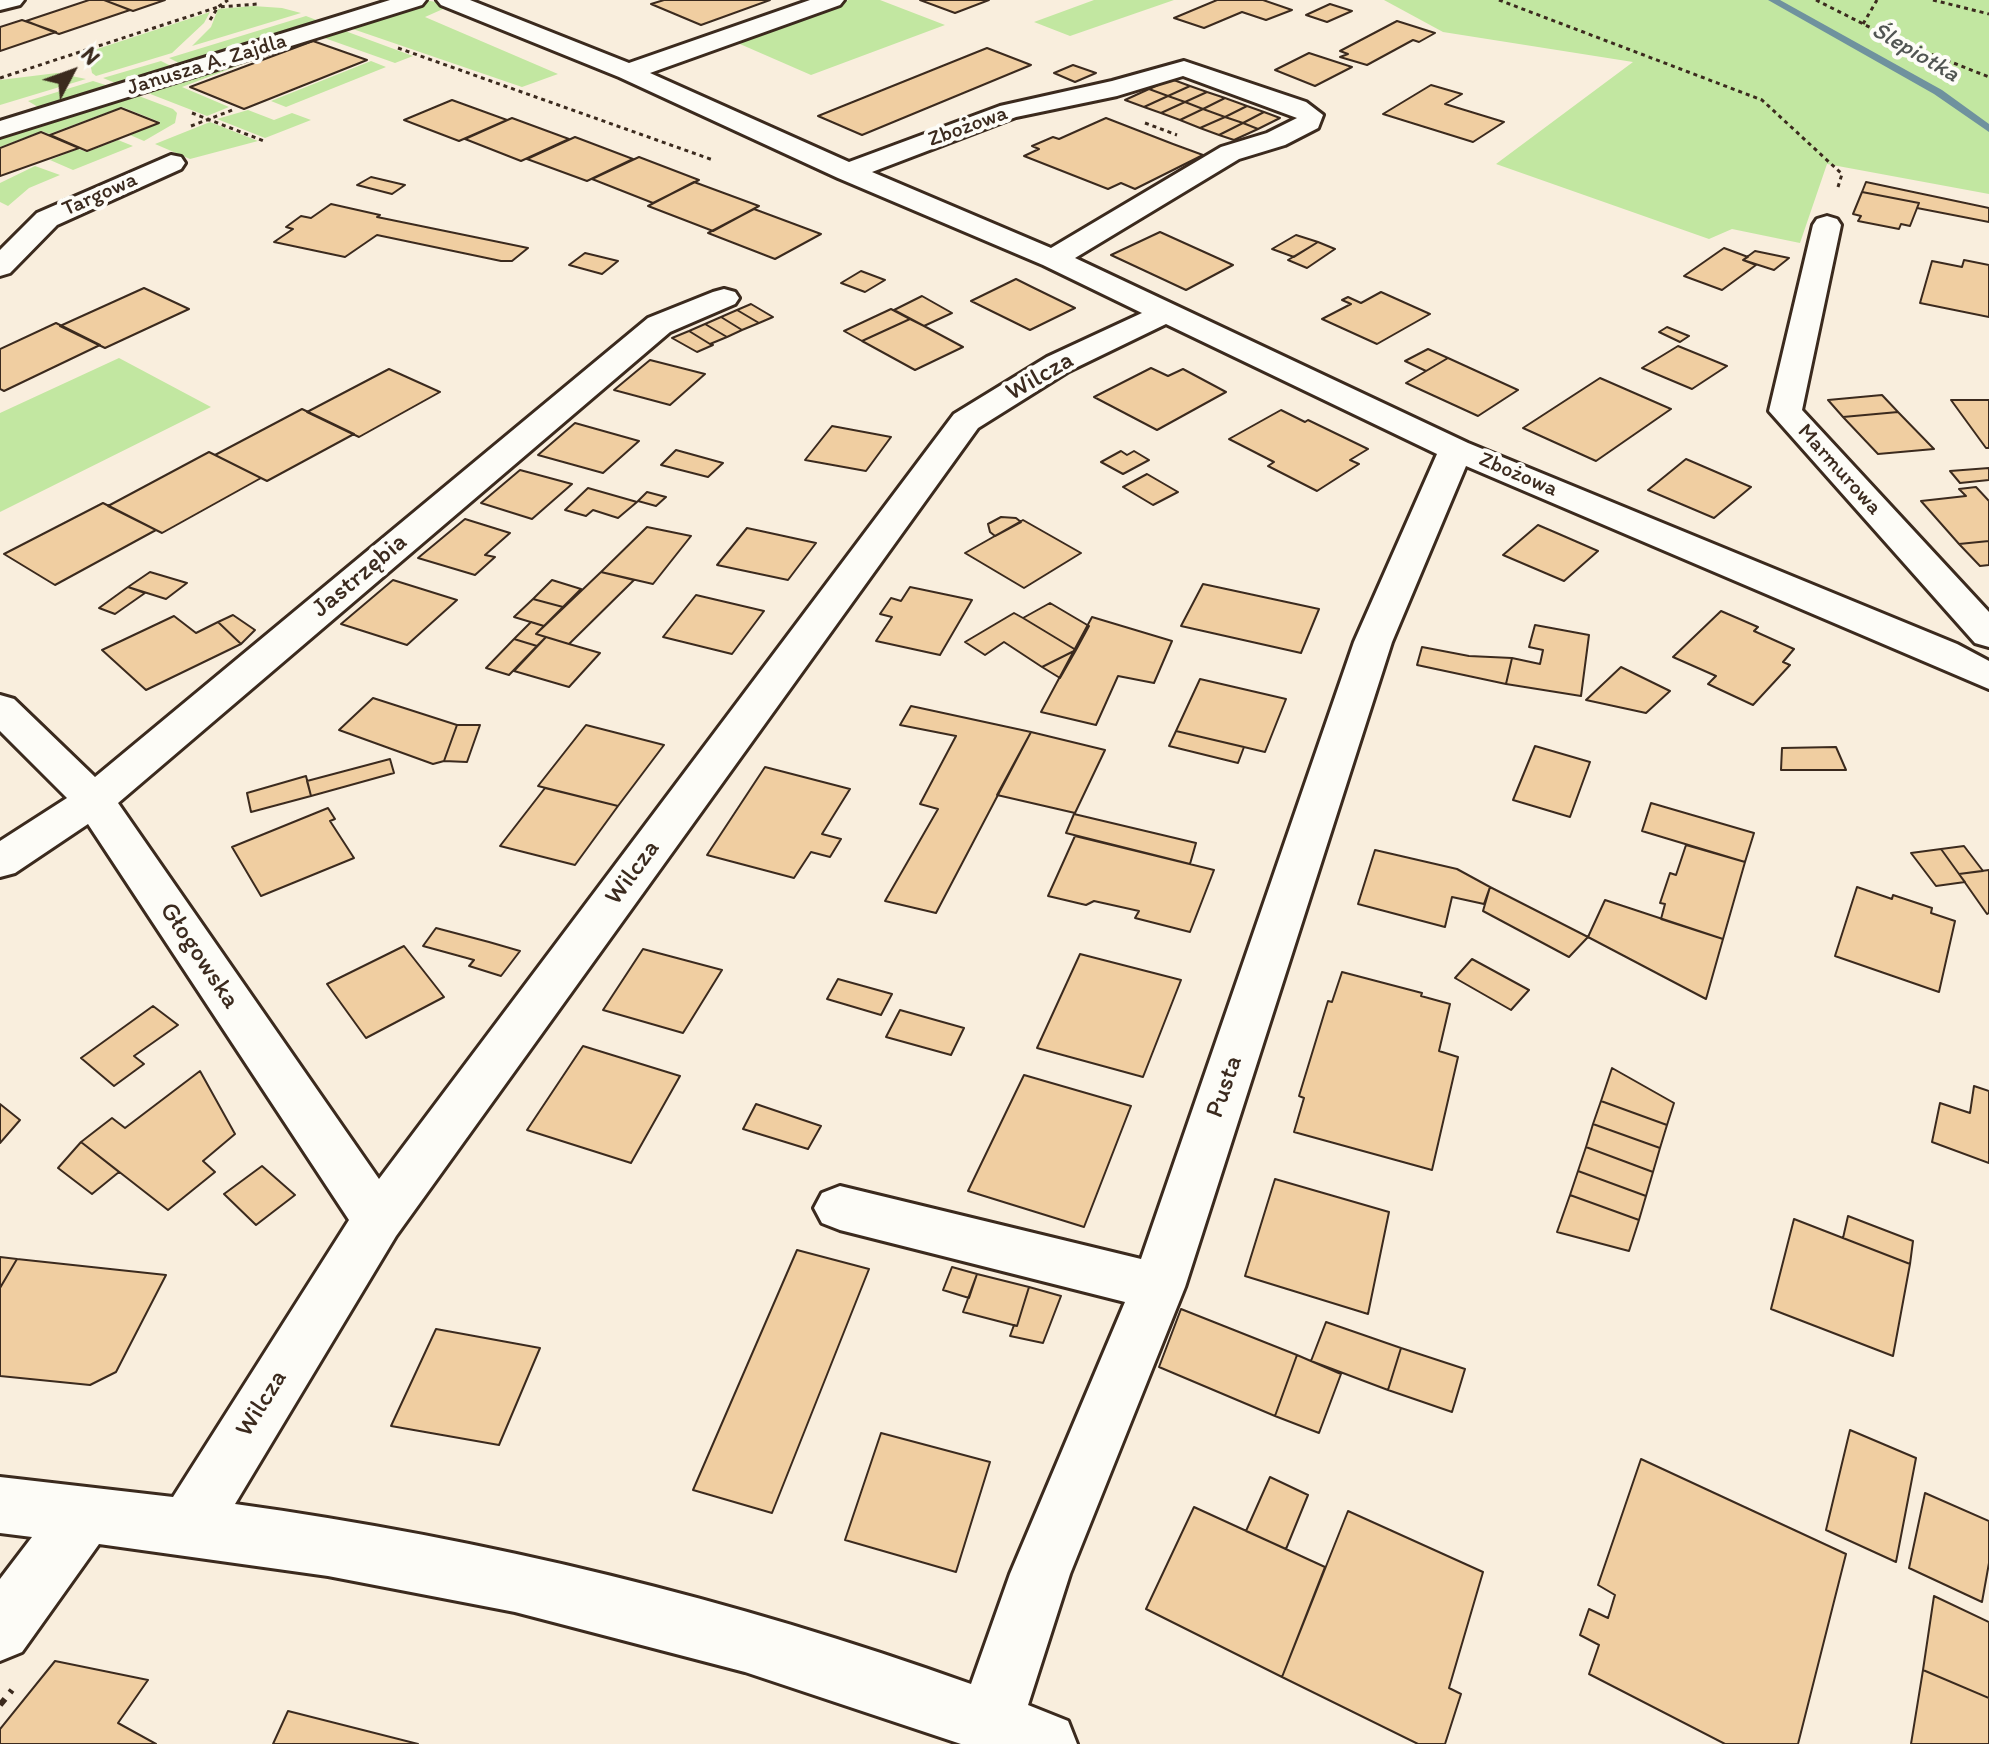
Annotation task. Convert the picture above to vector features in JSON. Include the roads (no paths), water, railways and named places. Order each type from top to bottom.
[{"type":"street","points":[[0,3],[12,0]]},
{"type":"street","name":"Janusza A. Zajdla","points":[[0,129],[414,0]]},
{"type":"street","name":"Zbożowa","points":[[449,0],[628,72],[848,172],[1053,259],[1456,450],[1943,653],[1989,677]]},
{"type":"street","points":[[628,72],[832,0]]},
{"type":"street","name":"Zbożowa","points":[[848,172],[1009,111],[1117,88],[1184,68],[1297,107],[1310,115],[1309,122],[1276,139],[1230,153],[1053,259]]},
{"type":"street","name":"Targowa","points":[[0,267],[47,219],[171,163]]},
{"type":"street","name":"Marmurowa","points":[[1827,225],[1785,411],[1989,635]]},
{"type":"street","name":"Jastrzębia","points":[[0,862],[94,800],[659,325],[724,298]]},
{"type":"street","name":"Wilcza","points":[[188,1527],[378,1220],[966,421],[1058,364],[1168,312]]},
{"type":"street","name":"Pusta","points":[[990,1722],[1040,1574],[1158,1287],[1373,642],[1456,450]]},
{"type":"street","name":"Głogowska","points":[[0,708],[94,800],[378,1220]]},
{"type":"street","points":[[840,1208],[1158,1287]]},
{"type":"street","points":[[0,1505],[285,1539],[439,1566],[589,1599],[742,1640],[861,1677],[1045,1744]]},
{"type":"street","points":[[8,1658],[85,1514]]},
{"type":"waterway","name":"Ślepiotka","points":[[1773,0],[1938,92],[1989,129]]}]
